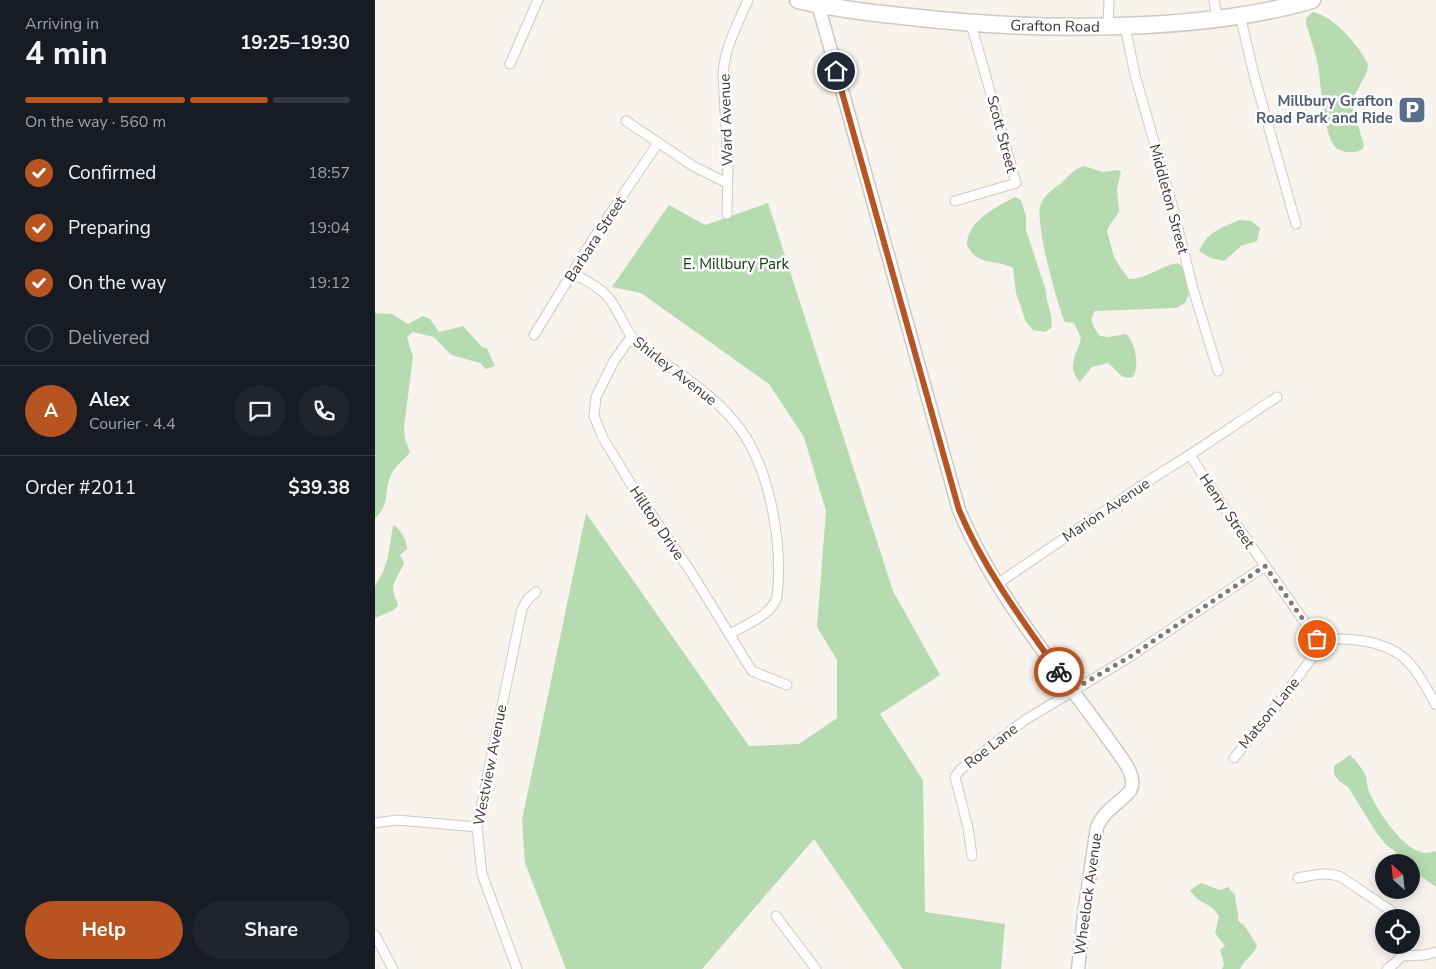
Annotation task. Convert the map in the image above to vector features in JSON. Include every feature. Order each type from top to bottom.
[{"type":"highway","name":"Grafton Road","points":[[798,0],[854,11],[971,24],[1108,27],[1185,22],[1240,15],[1273,10],[1312,0]]},
{"type":"street","points":[[510,64],[537,0]]},
{"type":"street","name":"Ward Avenue","points":[[727,214],[727,140],[723,63],[735,28],[748,0]]},
{"type":"street","points":[[1108,27],[1109,0]]},
{"type":"street","points":[[1214,0],[1217,18]]},
{"type":"street","name":"Wheelock Avenue","points":[[818,4],[953,491],[970,536],[997,584],[1126,764],[1132,780],[1130,791],[1109,810],[1097,827],[1078,969]]},
{"type":"street","points":[[1240,15],[1256,84],[1296,224]]},
{"type":"street","name":"Scott Street","points":[[955,201],[1016,183],[971,24]]},
{"type":"street","name":"Middleton Street","points":[[1125,26],[1137,84],[1217,371]]},
{"type":"street","points":[[626,120],[693,166],[727,183]]},
{"type":"street","name":"Barbara Street","points":[[534,335],[595,236],[658,143]]},
{"type":"street","name":"Shirley Avenue","points":[[573,273],[592,284],[611,301],[631,337],[638,345],[707,394],[733,419],[748,440],[764,477],[773,519],[777,547],[777,596],[775,603],[768,612],[730,634]]},
{"type":"street","name":"Hilltop Drive","points":[[631,337],[598,389],[594,403],[594,416],[597,425],[629,482],[691,572],[752,671],[787,685]]},
{"type":"street","name":"Marion Avenue","points":[[997,584],[1277,397]]},
{"type":"street","name":"Henry Street","points":[[1190,455],[1217,497],[1318,641]]},
{"type":"street","points":[[1072,690],[1128,658],[1265,566]]},
{"type":"street","name":"Westview Avenue","points":[[517,969],[482,874],[477,827],[522,609],[528,599],[536,592]]},
{"type":"street","points":[[1318,641],[1347,640],[1374,644],[1396,652],[1410,664],[1436,705]]},
{"type":"street","name":"Matson Lane","points":[[1233,758],[1281,700],[1314,655],[1318,647],[1318,641]]},
{"type":"street","name":"Roe Lane","points":[[972,856],[968,828],[955,777],[960,770],[1025,720],[1072,690]]},
{"type":"street","points":[[375,823],[397,820],[477,827]]},
{"type":"street","points":[[1298,878],[1333,873],[1341,876],[1389,909]]},
{"type":"street","points":[[776,916],[816,969]]},
{"type":"street","points":[[375,935],[393,969]]},
{"type":"street","points":[[1387,969],[1395,964],[1401,956],[1425,955],[1436,952]]},
{"type":"green space","points":[[1313,12],[1337,25],[1359,49],[1368,64],[1367,72],[1351,102],[1364,145],[1359,151],[1347,152],[1334,146],[1327,129],[1318,66],[1306,23],[1306,18]]},
{"type":"green space","points":[[1084,166],[1103,172],[1118,170],[1121,172],[1117,189],[1119,212],[1107,231],[1114,257],[1129,279],[1135,279],[1178,263],[1188,276],[1189,293],[1185,303],[1176,308],[1095,311],[1093,314],[1092,321],[1100,336],[1108,337],[1126,334],[1129,337],[1134,348],[1136,361],[1133,377],[1122,376],[1108,363],[1092,367],[1080,382],[1073,371],[1073,365],[1081,338],[1074,323],[1065,322],[1064,320],[1047,263],[1041,230],[1041,203],[1072,172]]},
{"type":"green space","points":[[1015,197],[1021,200],[1026,216],[1026,230],[1046,291],[1052,323],[1051,328],[1045,332],[1033,330],[1026,322],[1016,293],[1013,268],[982,260],[967,245],[968,236],[977,222],[991,210]]},
{"type":"green space","name":"E. Millbury Park","points":[[768,203],[893,591],[940,675],[880,714],[923,780],[925,912],[1005,924],[1001,969],[903,969],[814,839],[702,969],[566,969],[525,863],[522,820],[586,513],[749,746],[799,744],[837,718],[837,660],[817,627],[826,511],[804,437],[769,384],[641,293],[612,287],[669,205],[705,225]]},
{"type":"green space","points":[[1239,220],[1251,221],[1260,228],[1257,241],[1241,246],[1224,261],[1210,258],[1199,251],[1206,239],[1220,228]]},
{"type":"green space","points":[[375,313],[392,314],[408,324],[423,316],[430,319],[439,332],[463,326],[482,347],[487,348],[495,366],[486,369],[480,363],[451,355],[434,337],[413,332],[407,337],[413,357],[404,427],[405,439],[410,452],[391,475],[385,503],[375,518]]},
{"type":"green space","points":[[393,525],[403,535],[407,549],[400,555],[404,563],[393,586],[398,606],[392,611],[375,618],[375,586],[383,572],[388,557]]},
{"type":"green space","points":[[1350,755],[1365,774],[1369,792],[1378,809],[1400,837],[1416,850],[1425,853],[1436,851],[1436,887],[1420,875],[1420,854],[1397,854],[1386,845],[1348,787],[1339,781],[1334,774],[1334,766]]},
{"type":"green space","points":[[1201,883],[1220,890],[1228,887],[1235,895],[1238,921],[1244,925],[1257,945],[1254,952],[1240,969],[1222,969],[1224,964],[1220,950],[1225,946],[1215,933],[1219,916],[1216,911],[1197,899],[1190,890]]},
{"type":"way so far","points":[[1059,672],[1072,690],[1128,658],[1265,566],[1317,639]]},
{"type":"place","name":"Millbury Grafton Road Park and Ride","points":[[1412,110]]},
{"type":"route","points":[[836,71],[959,510],[987,568],[1059,672]]}]
